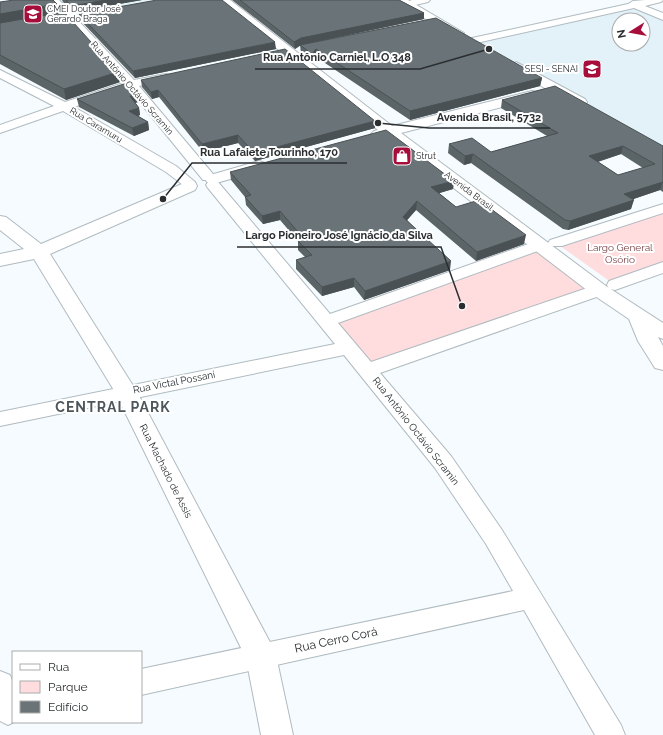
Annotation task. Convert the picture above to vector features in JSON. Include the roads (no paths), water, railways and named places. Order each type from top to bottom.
[{"type":"main road","name":"Avenida Brasil","points":[[223,0],[288,51],[396,129],[607,288],[638,316],[663,332]]},
{"type":"main road","name":"Avenida Brasil","points":[[238,0],[396,129]]},
{"type":"main road","points":[[403,2],[487,50]]},
{"type":"main road","points":[[508,61],[595,110]]},
{"type":"main road","points":[[367,137],[556,88]]},
{"type":"main road","points":[[0,260],[39,252],[202,183],[270,163]]},
{"type":"main road","name":"Rua Machado de Assis","points":[[0,221],[39,252],[126,392],[261,656],[277,735]]},
{"type":"main road","name":"Avenida Brasil","points":[[607,288],[663,316]]},
{"type":"main road","points":[[638,316],[649,341],[663,363]]},
{"type":"street","name":"Rua Antônio Octávio Scramin","points":[[54,0],[64,18],[131,84],[202,183],[231,207],[443,462],[494,537],[611,735]]},
{"type":"street","points":[[403,2],[425,0]]},
{"type":"street","points":[[623,0],[663,17]]},
{"type":"street","points":[[472,41],[658,0]]},
{"type":"street","points":[[64,18],[83,14]]},
{"type":"street","points":[[422,24],[437,21]]},
{"type":"street","points":[[273,54],[288,51]]},
{"type":"street","name":"Rua Caramuru","points":[[0,73],[64,106],[171,169],[202,183]]},
{"type":"street","points":[[0,129],[131,84],[176,75]]},
{"type":"street","points":[[326,321],[548,244],[663,208]]},
{"type":"street","points":[[368,370],[607,288],[663,267]]},
{"type":"street","name":"Rua Victal Possani","points":[[0,419],[126,392],[348,348]]},
{"type":"street","name":"Rua Cerro Corá","points":[[142,682],[530,598]]},
{"type":"street","points":[[0,684],[7,711]]},
{"type":"place","name":"CMEI Doutor José Gerardo Braga","points":[[33,14]]},
{"type":"place","name":"Rua Antônio Carniel, L.O 348","points":[[489,49]]},
{"type":"place","name":"SESI - SENAI","points":[[592,69]]},
{"type":"place","name":"Avenida Brasil, 5732","points":[[378,123]]},
{"type":"place","name":"Strut","points":[[402,156]]},
{"type":"place","name":"Rua Lafaiete Tourinho, 170","points":[[163,199]]},
{"type":"place","name":"Largo Pioneiro José Ignácio da Silva","points":[[462,306]]},
{"type":"district","name":"CENTRAL PARK","points":[[113,407]]},
{"type":"park label","name":"Largo General Osório","points":[[620,252]]}]
